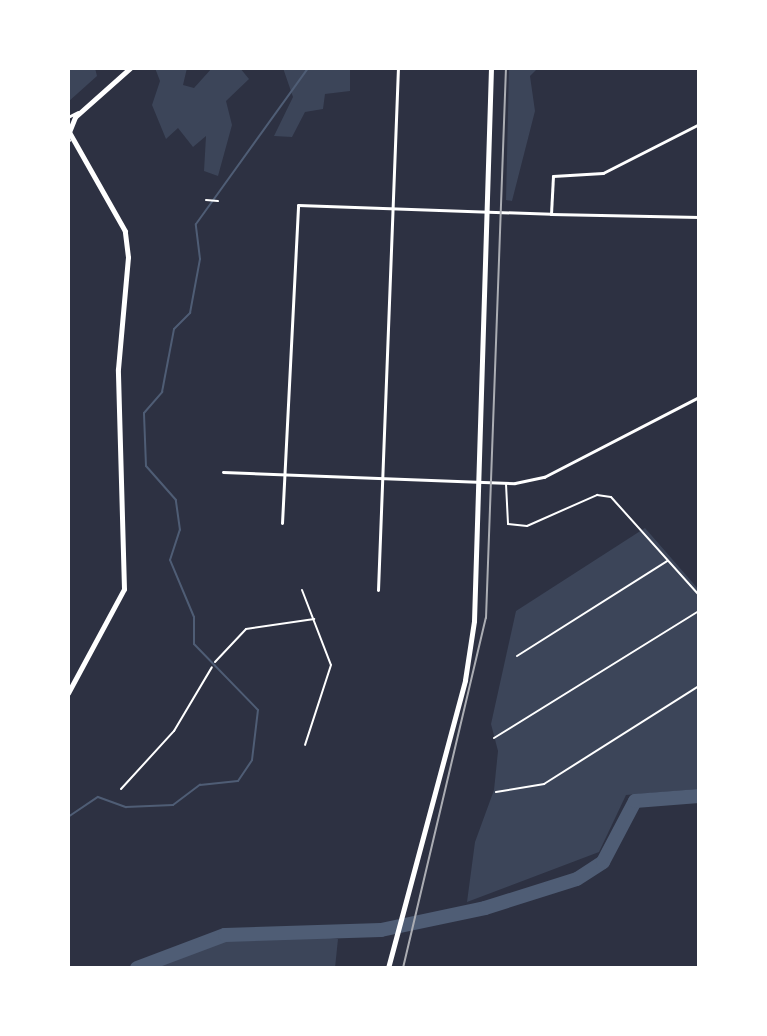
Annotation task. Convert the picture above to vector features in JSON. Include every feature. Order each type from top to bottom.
[{"type":"main road","points":[[68,693],[124,589],[118,369],[128,257],[118,218],[68,140],[81,111],[130,68]]},
{"type":"main road","points":[[388,968],[465,680],[477,483],[491,68]]},
{"type":"street","points":[[378,590],[398,68]]},
{"type":"street","points":[[68,117],[81,111]]},
{"type":"street","points":[[551,214],[553,176],[603,173],[699,124]]},
{"type":"street","points":[[282,523],[296,209],[391,207],[699,217]]},
{"type":"street","points":[[223,472],[284,471],[506,484],[544,477],[699,397]]},
{"type":"lane","points":[[506,484],[508,524],[527,526],[604,494],[699,595]]},
{"type":"lane","points":[[517,656],[667,561]]},
{"type":"lane","points":[[494,738],[699,611]]},
{"type":"lane","points":[[496,792],[544,784],[699,686]]},
{"type":"path","points":[[206,200],[218,201]]},
{"type":"path","points":[[302,590],[329,651],[330,680],[305,745]]},
{"type":"path","points":[[215,662],[246,629],[315,619]]},
{"type":"path","points":[[121,789],[174,731],[212,667]]},
{"type":"shaded area","points":[[68,68],[95,68],[97,76],[68,102]]},
{"type":"shaded area","points":[[155,68],[187,68],[183,85],[194,88],[212,68],[240,68],[249,79],[226,101],[232,125],[218,176],[204,171],[206,136],[193,147],[178,128],[166,139],[152,105],[160,81]]},
{"type":"shaded area","points":[[283,68],[350,68],[350,91],[325,94],[323,109],[305,112],[292,137],[274,136],[293,97]]},
{"type":"shaded area","points":[[509,68],[538,68],[530,76],[535,111],[512,201],[506,200]]},
{"type":"shaded area","points":[[645,528],[699,590],[699,789],[626,795],[599,852],[467,902],[475,842],[494,790],[498,751],[491,724],[516,611]]},
{"type":"shaded area","points":[[288,933],[338,939],[335,968],[151,968],[226,940]]},
{"type":"waterway","points":[[68,817],[98,797],[126,807],[173,805],[200,785],[238,781],[252,760],[258,710],[194,644],[194,617],[170,560],[180,530],[176,500],[146,466],[144,413],[162,392],[174,329],[190,313],[200,259],[196,224],[308,68]]},
{"type":"waterway","points":[[137,968],[225,935],[381,930],[485,908],[577,879],[603,862],[635,801],[699,796]]},
{"type":"tram line","points":[[403,968],[486,618],[506,68]]}]
